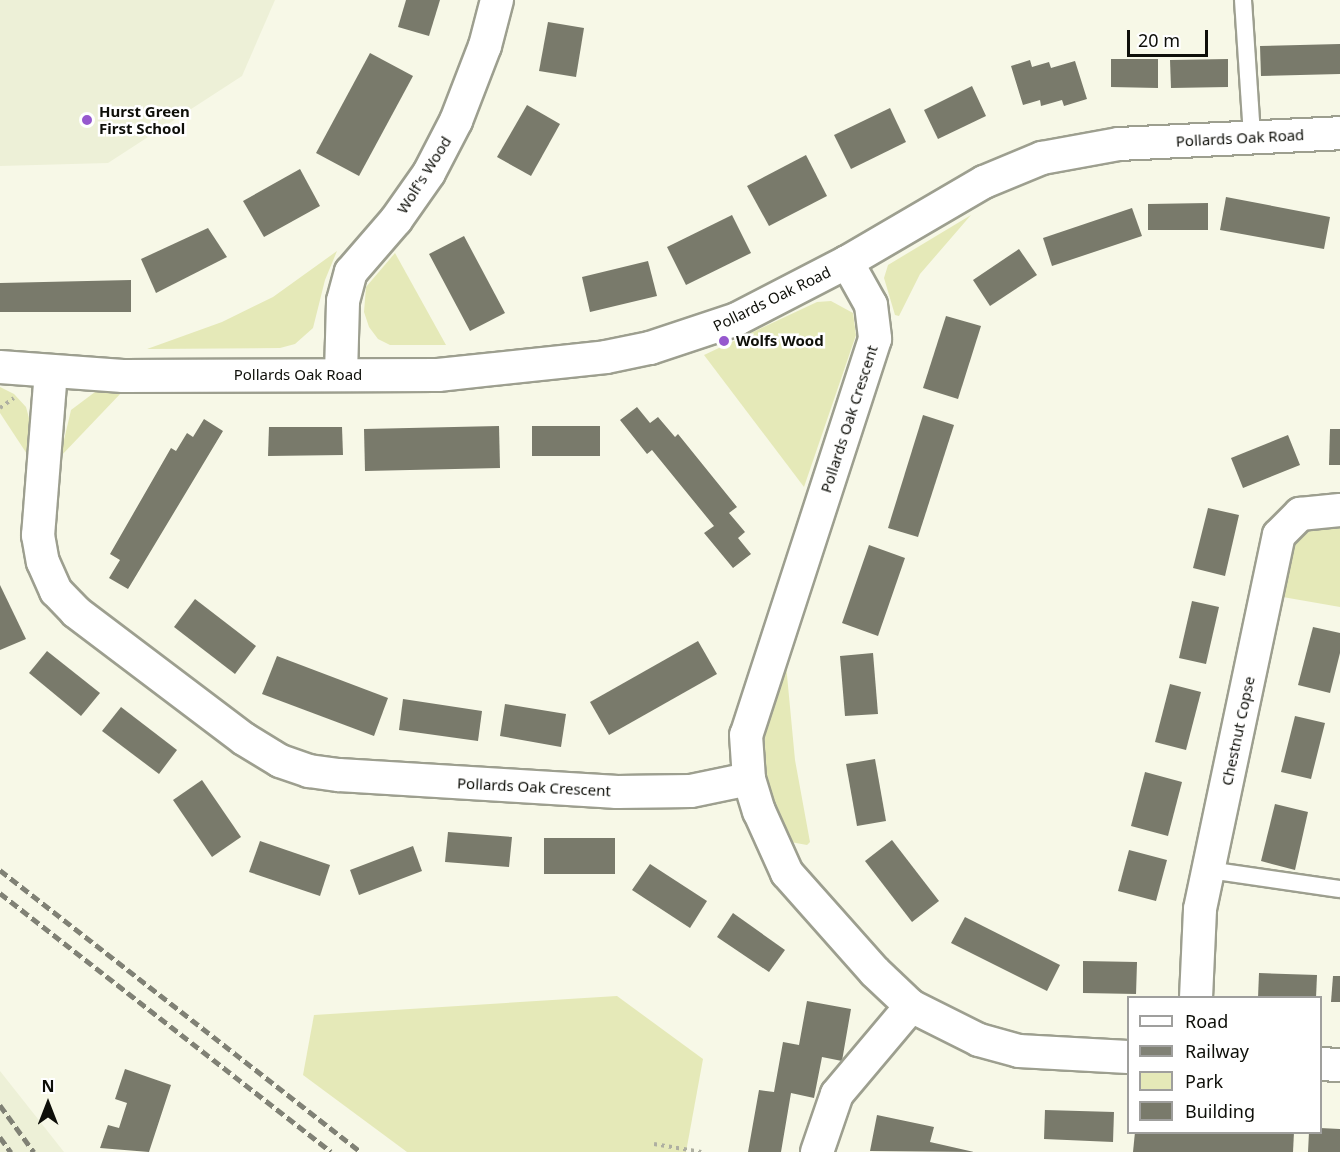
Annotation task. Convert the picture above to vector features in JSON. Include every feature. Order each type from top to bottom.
[{"type":"street","name":"Wolf's Wood","points":[[341,375],[343,301],[351,272],[396,220],[429,172],[456,121],[485,46],[497,0]]},
{"type":"street","name":"Pollards Oak Road","points":[[0,367],[123,376],[438,375],[606,357],[650,348],[737,319],[847,262],[984,182],[1042,158],[1119,144],[1340,133]]},
{"type":"street","name":"Pollards Oak Crescent","points":[[51,371],[38,535],[43,562],[56,591],[76,612],[244,739],[280,761],[309,771],[339,775],[617,792],[691,791],[749,779],[746,735],[875,339],[871,305],[847,262]]},
{"type":"street","name":"Chestnut Copse","points":[[1196,996],[1196,934],[1279,535],[1300,514],[1340,510]]},
{"type":"street","points":[[749,779],[772,844],[788,873],[875,972],[911,1006],[979,1040],[1019,1051],[1127,1057]]},
{"type":"street","points":[[817,1152],[837,1094],[911,1006]]},
{"type":"street","points":[[1322,1064],[1340,1065]]},
{"type":"lane","points":[[1243,0],[1252,137]]},
{"type":"lane","points":[[1209,870],[1340,889]]},
{"type":"path","points":[[654,1144],[701,1152]]},
{"type":"shaded area","name":"Hurst Green First School","points":[[0,0],[275,0],[242,76],[108,163],[0,166]]},
{"type":"shaded area","points":[[0,1071],[64,1152],[0,1152]]},
{"type":"green space","points":[[971,215],[920,274],[899,316],[895,315],[884,278],[888,265]]},
{"type":"green space","points":[[337,251],[325,280],[313,328],[295,344],[280,348],[147,349],[222,322],[273,297]]},
{"type":"green space","points":[[395,253],[446,345],[390,345],[378,339],[369,327],[364,312],[366,287]]},
{"type":"green space","points":[[831,301],[853,313],[856,335],[804,487],[704,355],[817,302]]},
{"type":"green space","points":[[0,387],[14,394],[26,407],[30,422],[27,454],[0,413]]},
{"type":"green space","points":[[95,392],[122,392],[60,457],[71,410]]},
{"type":"green space","points":[[1340,522],[1340,607],[1277,596],[1292,539],[1307,525]]},
{"type":"green space","points":[[785,654],[795,760],[810,842],[807,845],[785,841],[764,783],[765,716]]},
{"type":"green space","points":[[617,996],[703,1059],[686,1152],[407,1152],[303,1075],[314,1015]]},
{"type":"building","points":[[406,0],[440,0],[429,36],[398,27]]},
{"type":"building","points":[[548,22],[584,28],[576,77],[539,71]]},
{"type":"building","points":[[1340,44],[1340,74],[1261,76],[1260,46]]},
{"type":"building","points":[[370,53],[413,76],[359,176],[316,153]]},
{"type":"building","points":[[1111,59],[1158,59],[1158,88],[1111,87]]},
{"type":"building","points":[[1228,59],[1228,87],[1171,88],[1170,60]]},
{"type":"building","points":[[1030,60],[1032,67],[1049,62],[1051,68],[1075,61],[1087,99],[1064,106],[1062,100],[1041,106],[1040,100],[1023,105],[1011,66]]},
{"type":"building","points":[[972,86],[986,116],[938,139],[924,110]]},
{"type":"building","points":[[527,105],[560,124],[531,176],[497,157]]},
{"type":"building","points":[[890,108],[906,142],[851,169],[834,135]]},
{"type":"building","points":[[806,155],[827,196],[769,226],[747,186]]},
{"type":"building","points":[[300,169],[320,206],[264,237],[243,201]]},
{"type":"building","points":[[1226,197],[1330,217],[1324,249],[1220,230]]},
{"type":"building","points":[[1208,203],[1208,230],[1148,230],[1148,204]]},
{"type":"building","points":[[1132,208],[1142,236],[1052,266],[1043,238]]},
{"type":"building","points":[[732,215],[751,253],[686,285],[667,247]]},
{"type":"building","points":[[208,228],[227,257],[156,293],[141,259]]},
{"type":"building","points":[[464,236],[505,313],[470,331],[429,254]]},
{"type":"building","points":[[1019,249],[1037,275],[990,306],[973,280]]},
{"type":"building","points":[[648,261],[657,296],[590,312],[582,277]]},
{"type":"building","points":[[131,280],[131,312],[0,312],[0,283]]},
{"type":"building","points":[[946,316],[981,326],[958,399],[923,388]]},
{"type":"building","points":[[637,407],[650,423],[658,417],[675,437],[678,434],[737,507],[729,513],[745,532],[738,538],[751,554],[733,568],[704,533],[714,526],[652,450],[647,454],[620,420]]},
{"type":"building","points":[[923,415],[954,425],[918,537],[888,528]]},
{"type":"building","points":[[204,419],[223,431],[128,589],[109,578],[120,560],[110,554],[171,448],[176,451],[187,433],[193,437]]},
{"type":"building","points":[[499,426],[500,468],[365,471],[364,429]]},
{"type":"building","points":[[532,426],[600,426],[600,456],[532,456]]},
{"type":"building","points":[[269,427],[342,427],[343,455],[268,456]]},
{"type":"building","points":[[1330,429],[1340,429],[1340,465],[1329,465]]},
{"type":"building","points":[[1288,435],[1300,465],[1243,488],[1231,458]]},
{"type":"building","points":[[1208,508],[1239,515],[1225,576],[1193,568]]},
{"type":"building","points":[[869,545],[905,558],[878,636],[842,623]]},
{"type":"building","points":[[0,585],[26,639],[0,650]]},
{"type":"building","points":[[195,599],[256,646],[235,674],[174,627]]},
{"type":"building","points":[[1192,601],[1219,607],[1206,664],[1179,658]]},
{"type":"building","points":[[1313,627],[1340,633],[1340,653],[1330,693],[1298,685]]},
{"type":"building","points":[[698,641],[717,674],[609,735],[590,702]]},
{"type":"building","points":[[47,651],[100,693],[81,716],[29,673]]},
{"type":"building","points":[[873,653],[878,714],[845,716],[840,656]]},
{"type":"building","points":[[277,656],[388,698],[374,736],[262,694]]},
{"type":"building","points":[[1170,684],[1201,692],[1186,750],[1155,742]]},
{"type":"building","points":[[403,699],[482,711],[478,741],[399,730]]},
{"type":"building","points":[[505,704],[566,714],[561,747],[500,736]]},
{"type":"building","points":[[121,707],[177,750],[159,774],[102,731]]},
{"type":"building","points":[[1295,716],[1325,723],[1311,779],[1281,772]]},
{"type":"building","points":[[875,759],[886,821],[857,826],[846,764]]},
{"type":"building","points":[[1145,772],[1182,782],[1168,836],[1131,826]]},
{"type":"building","points":[[202,780],[241,837],[212,857],[173,800]]},
{"type":"building","points":[[1275,804],[1308,812],[1295,870],[1261,861]]},
{"type":"building","points":[[448,832],[512,837],[509,867],[445,862]]},
{"type":"building","points":[[544,838],[615,838],[615,874],[544,874]]},
{"type":"building","points":[[892,840],[939,901],[912,922],[865,861]]},
{"type":"building","points":[[260,841],[330,865],[320,896],[249,872]]},
{"type":"building","points":[[413,846],[422,871],[359,895],[350,870]]},
{"type":"building","points":[[1129,850],[1167,860],[1156,901],[1118,891]]},
{"type":"building","points":[[650,864],[707,901],[690,928],[632,890]]},
{"type":"building","points":[[733,913],[785,950],[769,972],[717,937]]},
{"type":"building","points":[[965,917],[1060,965],[1047,991],[951,943]]},
{"type":"building","points":[[1083,961],[1137,962],[1136,994],[1083,993]]},
{"type":"building","points":[[1259,973],[1317,975],[1316,996],[1258,996]]},
{"type":"building","points":[[1333,976],[1340,976],[1340,1002],[1331,1002]]},
{"type":"building","points":[[807,1001],[851,1009],[842,1061],[822,1057],[814,1098],[791,1093],[781,1152],[748,1152],[759,1090],[774,1092],[783,1042],[799,1045]]},
{"type":"building","points":[[125,1069],[171,1085],[149,1152],[100,1148],[108,1125],[119,1128],[127,1103],[115,1099]]},
{"type":"building","points":[[1045,1110],[1114,1112],[1113,1142],[1044,1139]]},
{"type":"building","points":[[877,1115],[934,1127],[930,1142],[974,1152],[870,1151]]},
{"type":"building","points":[[1322,1128],[1340,1129],[1340,1152],[1308,1152],[1309,1134],[1322,1134]]},
{"type":"building","points":[[1135,1134],[1294,1134],[1293,1152],[1133,1152]]},
{"type":"railway","points":[[0,870],[361,1152]]},
{"type":"railway","points":[[0,893],[331,1152]]},
{"type":"railway","points":[[0,1105],[34,1152]]},
{"type":"railway","points":[[0,1137],[11,1152]]},
{"type":"place","name":"Hurst Green First School","points":[[87,120]]},
{"type":"place","name":"Wolfs Wood","points":[[724,341]]}]
